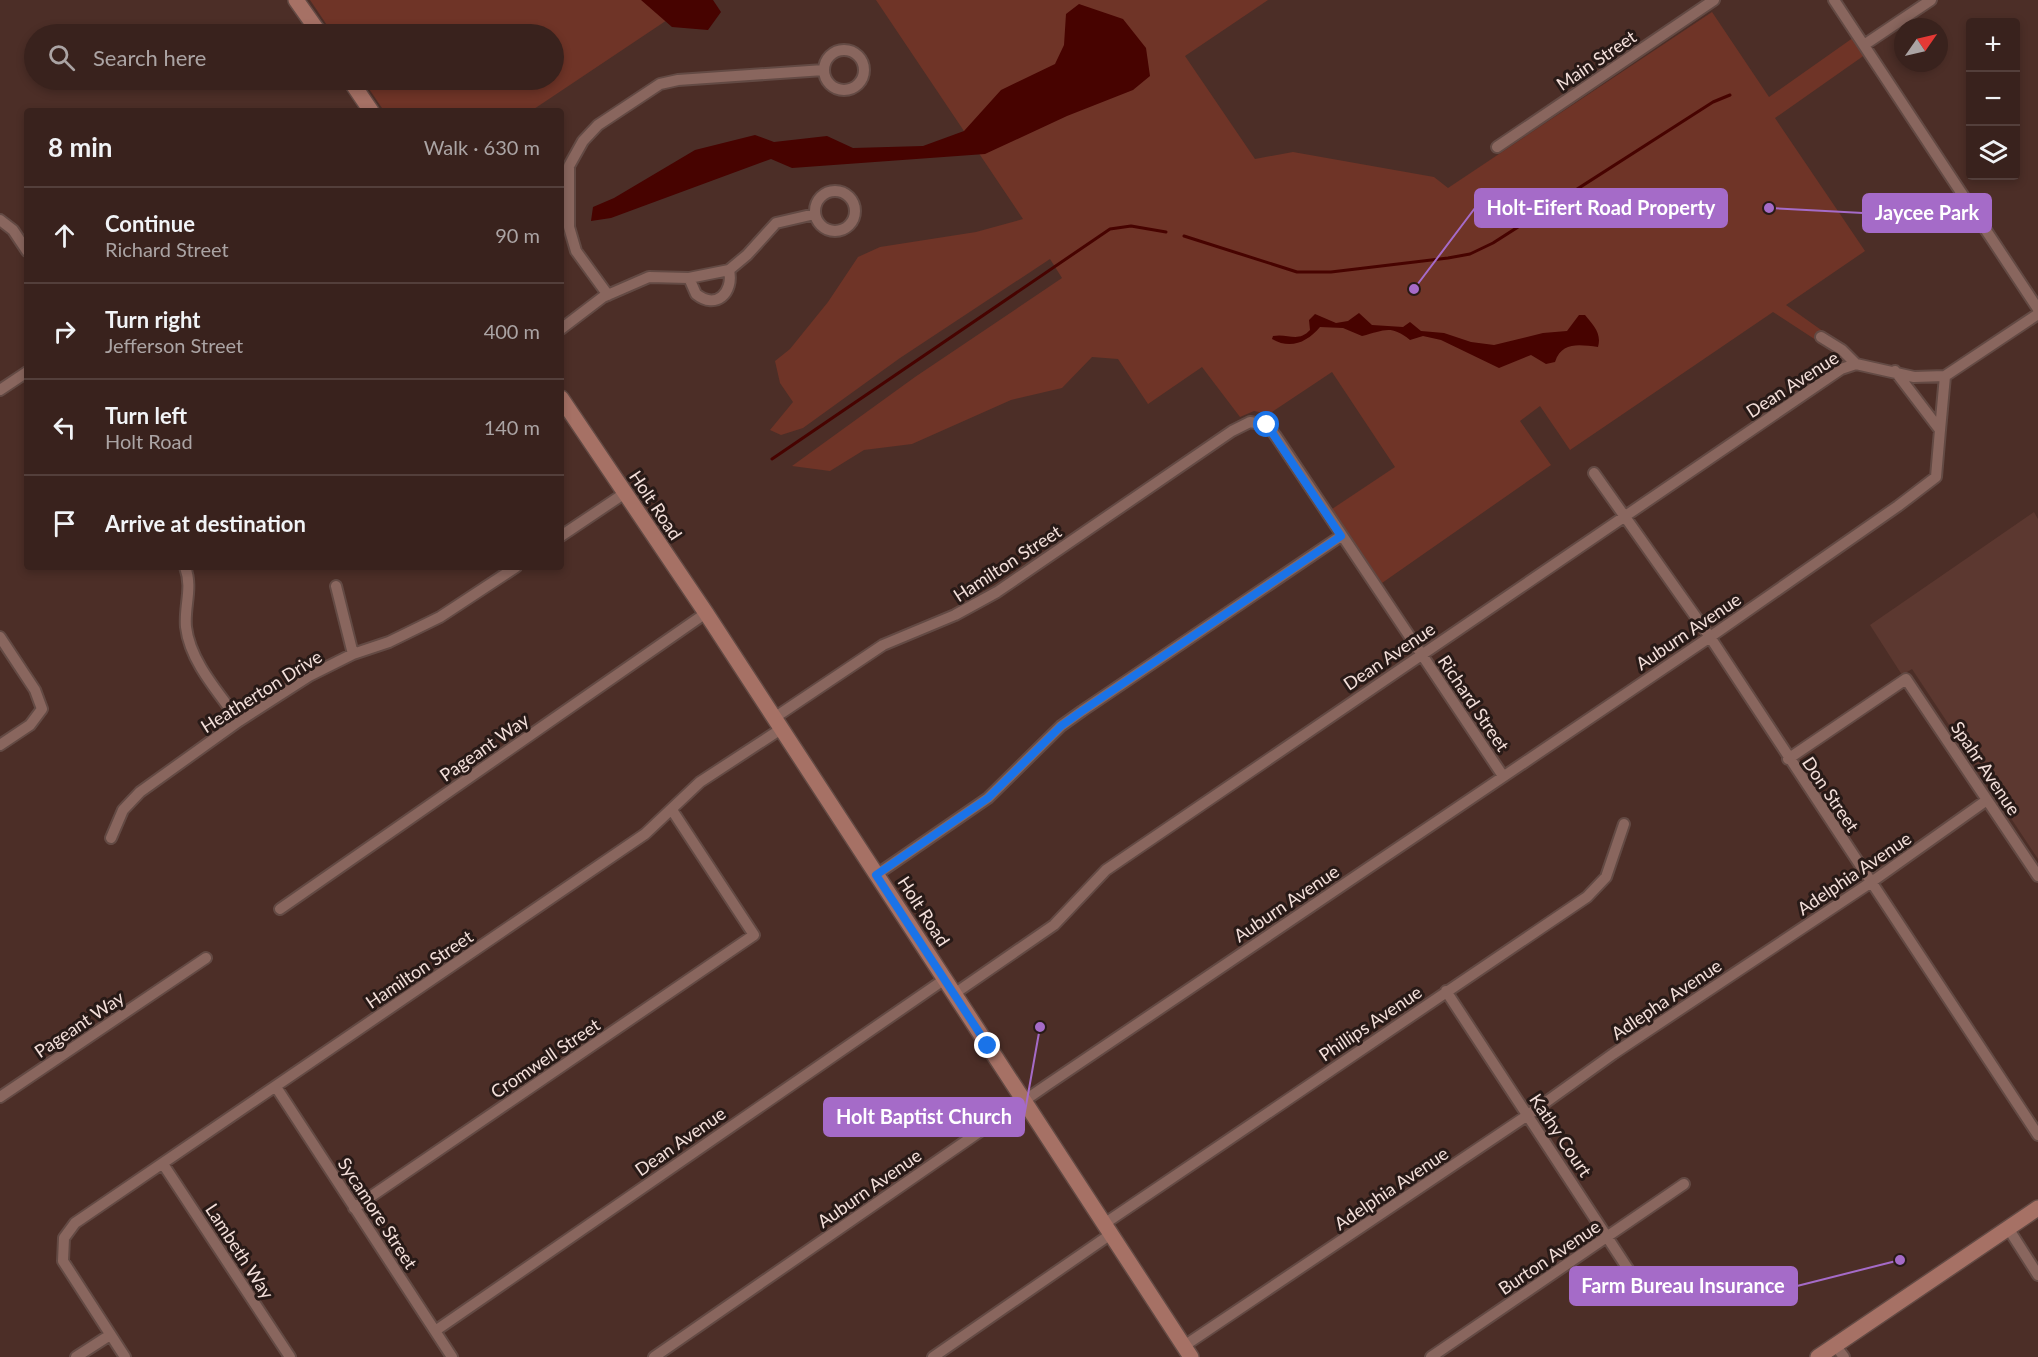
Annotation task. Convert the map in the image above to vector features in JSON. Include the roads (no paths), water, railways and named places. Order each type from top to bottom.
[{"type":"main road","points":[[296,0],[313,24]]},
{"type":"main road","points":[[356,90],[368,108]]},
{"type":"main road","name":"Holt Road","points":[[564,402],[706,613],[1188,1352]]},
{"type":"main road","points":[[1818,1357],[1840,1351],[2038,1208]]},
{"type":"street","name":"Main Street","points":[[1497,147],[1714,0]]},
{"type":"street","points":[[1834,0],[2038,309]]},
{"type":"street","points":[[1864,45],[1931,0]]},
{"type":"street","points":[[608,295],[576,252],[569,227],[570,166],[584,141],[598,125],[660,84],[678,80],[824,70]]},
{"type":"street","points":[[564,327],[608,295],[649,277],[688,278],[729,270],[747,255],[776,223],[787,218],[815,213]]},
{"type":"street","points":[[0,220],[13,230],[24,246]]},
{"type":"street","points":[[688,278],[696,294],[711,302],[718,300],[730,287],[729,270]]},
{"type":"street","points":[[1821,337],[1842,350],[1856,364],[1914,377],[1945,376],[2038,314]]},
{"type":"street","name":"Dean Avenue","points":[[954,994],[1054,925],[1106,870],[1841,369],[1856,364]]},
{"type":"street","points":[[1895,371],[1940,430]]},
{"type":"street","points":[[0,390],[24,374]]},
{"type":"street","points":[[1940,430],[1945,376]]},
{"type":"street","name":"Richard Street","points":[[1250,422],[1267,425],[1275,435],[1503,776]]},
{"type":"street","name":"Hamilton Street","points":[[110,1335],[63,1261],[64,1238],[70,1228],[83,1216],[163,1164],[645,834],[700,782],[883,645],[955,615],[997,592],[1232,431],[1250,422]]},
{"type":"street","name":"Auburn Avenue","points":[[654,1357],[1024,1101],[1710,637],[1899,506],[1936,477],[1940,430]]},
{"type":"street","name":"Don Street","points":[[1594,473],[1710,637],[1788,759],[2038,1135]]},
{"type":"street","points":[[564,534],[625,493]]},
{"type":"street","points":[[876,875],[988,798],[1061,726],[1341,536]]},
{"type":"street","points":[[186,570],[189,577],[186,628],[190,643],[197,659],[239,721]]},
{"type":"street","name":"Heatherton Drive","points":[[111,838],[123,810],[140,792],[239,721],[309,676],[353,654],[420,628],[511,570]]},
{"type":"street","points":[[336,586],[353,654]]},
{"type":"street","name":"Pageant Way","points":[[280,909],[706,613]]},
{"type":"street","points":[[0,637],[35,690],[42,709],[30,725],[0,745]]},
{"type":"street","name":"Spahr Avenue","points":[[1788,759],[1906,679],[2038,876]]},
{"type":"street","name":"Adelphia Avenue","points":[[1738,971],[1870,883],[1987,800]]},
{"type":"street","name":"Cromwell Street","points":[[354,1208],[754,935],[672,810]]},
{"type":"street","name":"Phillips Avenue","points":[[933,1357],[1107,1229],[1598,887],[1606,877],[1624,824]]},
{"type":"street","name":"Pageant Way","points":[[0,1098],[206,958]]},
{"type":"street","name":"Adlepha Avenue","points":[[1613,1054],[1738,971]]},
{"type":"street","name":"Dean Avenue","points":[[435,1330],[945,979]]},
{"type":"street","name":"Kathy Court","points":[[1446,991],[1647,1298]]},
{"type":"street","name":"Adelphia Avenue","points":[[1188,1352],[1613,1054]]},
{"type":"street","name":"Sycamore Street","points":[[276,1087],[452,1357]]},
{"type":"street","name":"Lambeth Way","points":[[163,1164],[290,1357]]},
{"type":"street","name":"Burton Avenue","points":[[1431,1357],[1607,1236],[1664,1200],[1684,1184]]},
{"type":"street","points":[[2008,1228],[2038,1275]]},
{"type":"street","points":[[76,1357],[110,1335],[125,1357]]},
{"type":"waterway","points":[[1184,236],[1297,272],[1331,272],[1470,254],[1493,243],[1713,102],[1730,95]]},
{"type":"waterway","points":[[772,459],[1110,229],[1131,226],[1166,232]]},
{"type":"place","name":"Jaycee Park","points":[[1769,208]]},
{"type":"place","name":"Holt-Eifert Road Property","points":[[1414,289]]},
{"type":"place","name":"Holt Baptist Church","points":[[1040,1027]]},
{"type":"place","name":"Farm Bureau Insurance","points":[[1900,1260]]}]
